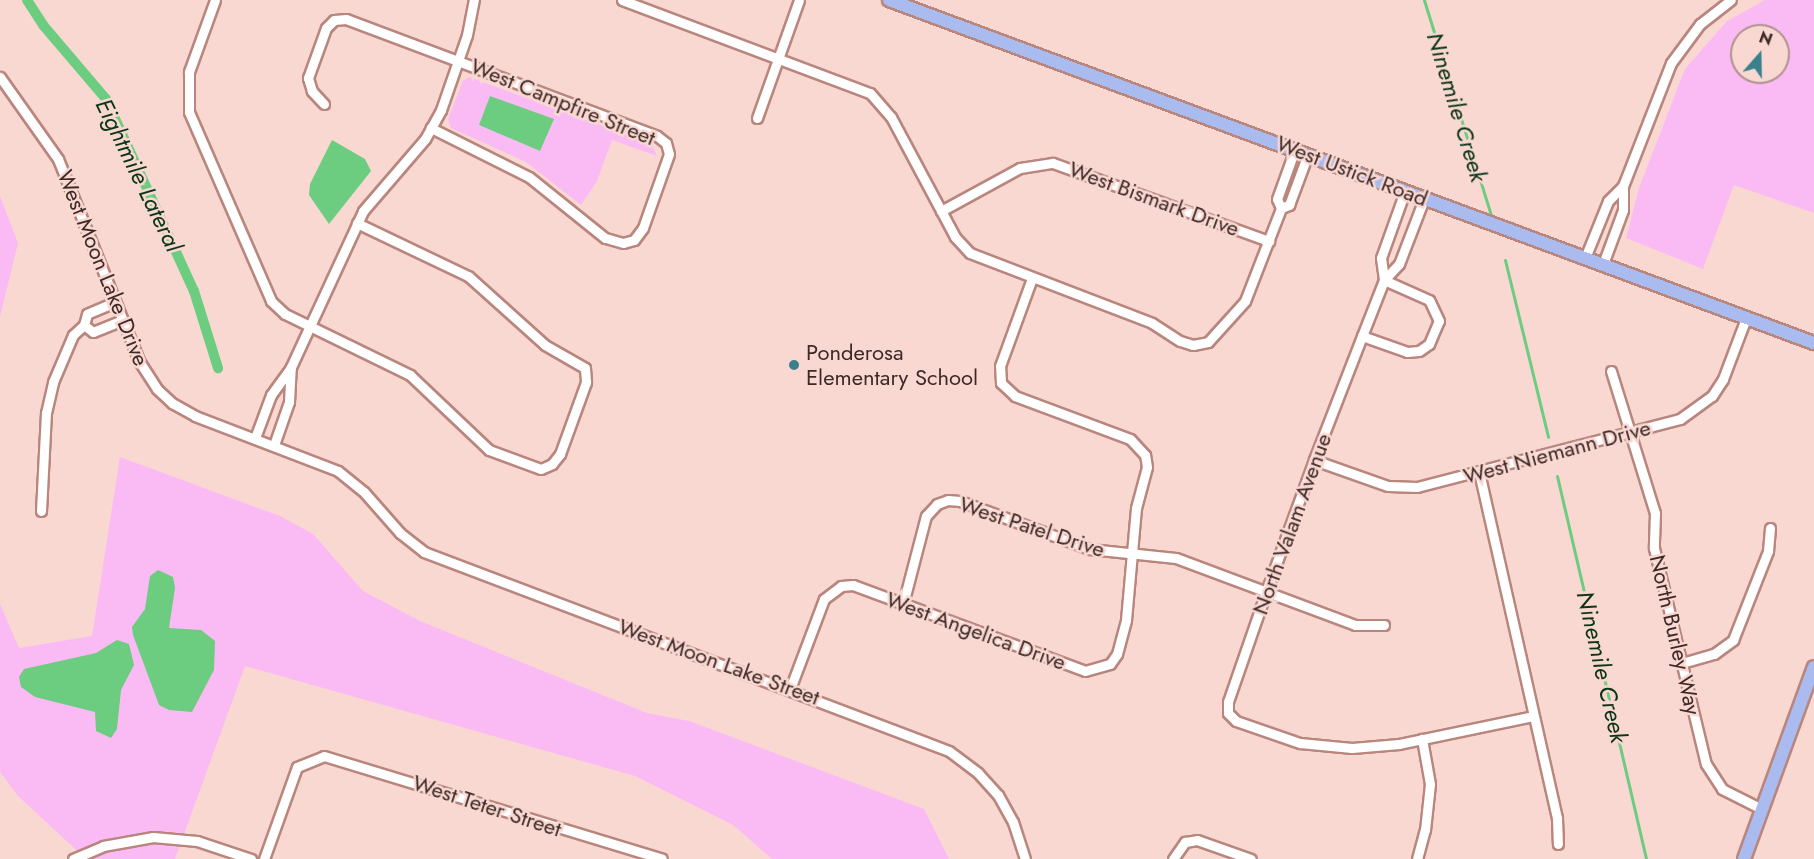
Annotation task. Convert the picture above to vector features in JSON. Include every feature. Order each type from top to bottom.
[{"type":"main road","name":"West Ustick Road","points":[[889,0],[1814,343]]},
{"type":"main road","points":[[1744,859],[1811,686],[1814,667]]},
{"type":"street","points":[[215,0],[189,72],[189,112],[271,301],[285,314],[410,375],[489,450],[541,469],[552,464],[560,454],[586,382],[585,368],[578,360],[544,345],[468,276],[357,223]]},
{"type":"street","points":[[255,438],[271,395],[291,367],[357,223],[431,128],[459,61],[474,0]]},
{"type":"street","points":[[622,0],[859,87],[880,101],[955,237],[970,253],[1152,322],[1180,341],[1193,345],[1208,342],[1217,335],[1245,301],[1281,208],[1277,200],[1295,149]]},
{"type":"street","points":[[757,118],[799,0]]},
{"type":"street","points":[[1603,264],[1623,210],[1623,186],[1661,84],[1693,32],[1731,0]]},
{"type":"street","name":"West Campfire Street","points":[[324,104],[312,91],[308,78],[326,28],[334,20],[346,20],[657,136],[666,143],[669,154],[643,228],[634,240],[623,243],[605,238],[529,177],[431,128]]},
{"type":"street","name":"West Moon Lake Drive","points":[[0,77],[58,159],[145,372],[172,403],[195,416],[338,471],[364,492],[410,543],[441,558]]},
{"type":"street","points":[[1281,208],[1289,205],[1308,154]]},
{"type":"street","name":"West Bismark Drive","points":[[941,211],[1020,168],[1053,163],[1269,241]]},
{"type":"street","points":[[1585,258],[1608,201],[1623,186]]},
{"type":"street","name":"North Valam Avenue","points":[[1384,280],[1381,258],[1405,191]]},
{"type":"street","name":"North Valam Avenue","points":[[1422,739],[1353,748],[1300,743],[1236,721],[1228,713],[1228,702],[1314,460],[1362,336],[1384,280],[1400,264],[1424,199]]},
{"type":"street","points":[[1032,278],[1000,366],[1001,384],[1015,396],[1130,439],[1138,446],[1147,467],[1136,508],[1131,555]]},
{"type":"street","points":[[1362,336],[1407,352],[1429,345],[1436,333],[1439,321],[1429,300],[1384,280]]},
{"type":"street","points":[[41,511],[45,423],[53,382],[73,335],[84,325],[87,314],[115,302]]},
{"type":"street","name":"West Niemann Drive","points":[[1314,460],[1402,488],[1479,472],[1680,419],[1712,396],[1723,380],[1746,318]]},
{"type":"street","points":[[84,325],[93,332],[123,320]]},
{"type":"street","points":[[274,445],[289,402],[291,367]]},
{"type":"street","name":"North Burley Way","points":[[1611,371],[1632,432],[1655,513],[1654,548],[1712,778],[1734,798],[1762,809]]},
{"type":"street","points":[[1479,472],[1557,818],[1558,844]]},
{"type":"street","name":"West Patel Drive","points":[[903,604],[926,516],[937,504],[960,501],[1089,549],[1176,558],[1355,625],[1384,625]]},
{"type":"street","points":[[1682,663],[1714,654],[1733,640],[1768,551],[1770,528]]},
{"type":"street","name":"West Angelica Drive","points":[[790,689],[824,599],[841,586],[853,585],[1085,672],[1110,664],[1126,620],[1131,555]]},
{"type":"street","name":"West Moon Lake Street","points":[[441,558],[937,745],[988,783],[1013,822],[1025,859]]},
{"type":"street","points":[[1417,859],[1425,830],[1430,784],[1422,739],[1533,716]]},
{"type":"street","name":"West Teter Street","points":[[264,859],[297,768],[324,756],[437,788],[535,823],[663,859]]},
{"type":"street","points":[[74,859],[104,846],[153,837],[197,841],[251,859]]},
{"type":"street","points":[[1173,859],[1185,842],[1197,840],[1251,859]]},
{"type":"shaded area","points":[[1765,0],[1814,0],[1814,213],[1734,185],[1703,269],[1626,238],[1639,188],[1685,69],[1727,21]]},
{"type":"shaded area","points":[[469,77],[651,144],[657,156],[612,140],[597,181],[581,205],[526,162],[451,128],[448,119],[463,81]]},
{"type":"shaded area","points":[[490,96],[554,119],[540,151],[479,125]]},
{"type":"shaded area","points":[[332,140],[365,159],[371,171],[329,224],[309,195],[310,184]]},
{"type":"shaded area","points":[[0,196],[18,243],[0,317]]},
{"type":"shaded area","points":[[120,457],[280,516],[313,534],[363,591],[420,621],[647,713],[689,721],[924,809],[949,859],[772,859],[733,825],[635,776],[245,666],[175,859],[86,859],[18,796],[0,772],[0,604],[19,648],[92,636]]},
{"type":"shaded area","points":[[158,570],[173,577],[175,588],[169,628],[201,630],[215,641],[214,670],[192,712],[169,710],[159,705],[133,635],[132,627],[145,609],[150,576]]},
{"type":"shaded area","points":[[117,640],[129,644],[134,665],[121,690],[117,729],[111,738],[96,731],[95,712],[35,697],[21,687],[19,677],[24,669],[96,653]]},
{"type":"waterway","name":"Eightmile Lateral","points":[[27,0],[43,25],[106,99],[194,291],[218,368]]},
{"type":"waterway","name":"Ninemile Creek","points":[[1424,0],[1491,215]]},
{"type":"waterway","name":"Ninemile Creek","points":[[1505,260],[1548,437]]},
{"type":"waterway","name":"Ninemile Creek","points":[[1557,476],[1646,859]]},
{"type":"place","name":"Ponderosa Elementary School","points":[[794,365]]}]
